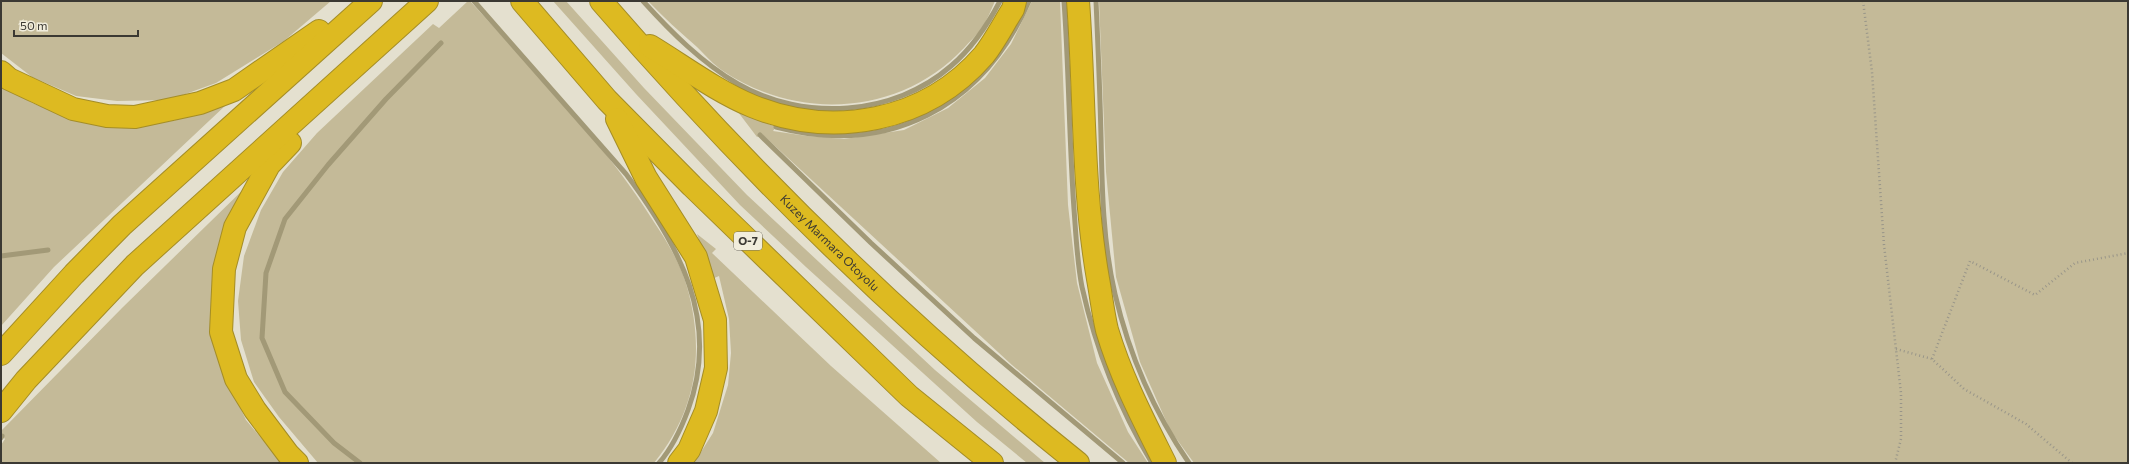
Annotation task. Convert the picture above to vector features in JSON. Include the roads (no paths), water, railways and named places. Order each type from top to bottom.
[{"type":"highway","points":[[1,72],[9,79],[73,109],[107,116],[135,118],[166,112],[200,103],[234,90],[299,46],[361,1]]},
{"type":"highway","points":[[1,354],[59,290],[122,225],[371,1]]},
{"type":"highway","points":[[1,410],[26,380],[135,265],[427,1]]},
{"type":"highway","points":[[297,463],[288,454],[255,410],[236,379],[221,332],[224,269],[235,227],[269,165],[427,1]]},
{"type":"highway","name":"O-7","points":[[522,1],[607,100],[697,192],[909,396],[992,463]]},
{"type":"highway","name":"Kuzey Marmara Otoyolu","points":[[601,1],[730,146],[877,289],[1032,426],[1078,463]]},
{"type":"highway","points":[[628,33],[706,81],[752,106],[806,122],[858,122],[903,112],[945,90],[984,54],[1013,9],[1016,1]]},
{"type":"highway","points":[[1078,1],[1083,62],[1084,154],[1091,236],[1107,328],[1130,395],[1164,463]]},
{"type":"highway","points":[[607,100],[646,178],[696,257],[715,320],[716,368],[706,411],[689,450],[679,463]]},
{"type":"waterway","points":[[474,1],[626,174],[663,228],[678,256],[689,285],[697,315],[700,346],[697,377],[688,410],[676,438],[659,463]]},
{"type":"waterway","points":[[643,1],[700,57],[712,67],[738,84],[764,96],[791,104],[819,108],[848,108],[876,104],[903,95],[928,83],[951,66],[966,52],[984,28],[1000,1]]},
{"type":"waterway","points":[[776,127],[817,135],[857,135],[894,128],[928,115],[959,95],[986,70],[1010,38],[1029,1]]},
{"type":"waterway","points":[[1064,1],[1072,183],[1077,248],[1082,287],[1094,333],[1110,378],[1129,421],[1152,463]]},
{"type":"waterway","points":[[1096,1],[1103,196],[1111,275],[1128,339],[1144,382],[1176,444],[1189,463]]},
{"type":"waterway","points":[[360,463],[334,443],[285,392],[262,338],[266,273],[285,219],[328,165],[386,99],[441,43]]},
{"type":"waterway","points":[[760,135],[871,243],[974,338],[1123,463]]},
{"type":"waterway","points":[[1,256],[48,250]]}]
